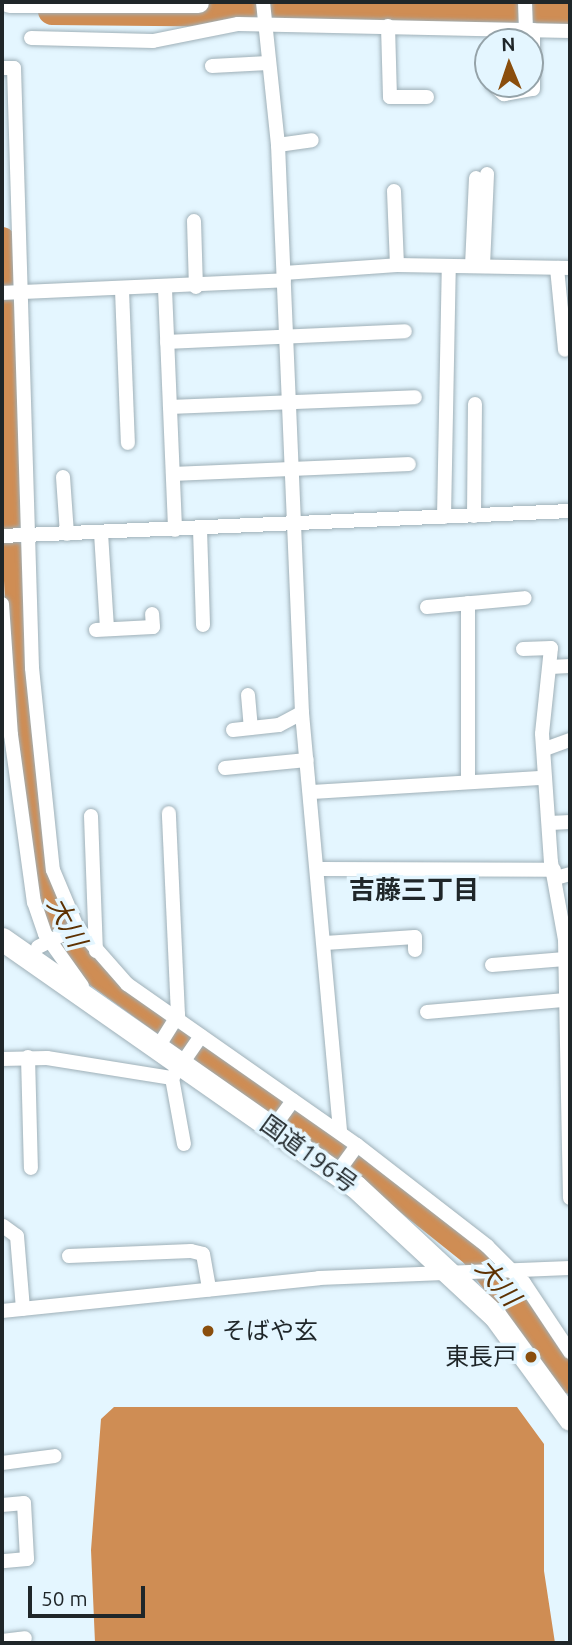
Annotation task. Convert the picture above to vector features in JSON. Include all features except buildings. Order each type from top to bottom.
[{"type":"highway","name":"国道196号","points":[[2,939],[43,942],[94,1001],[162,1042],[181,1065],[277,1122],[341,1168],[495,1315],[570,1419]]},
{"type":"main road","points":[[9,2],[198,2]]},
{"type":"street","points":[[263,2],[278,145],[302,713],[319,869],[340,1132]]},
{"type":"street","points":[[526,3],[528,28]]},
{"type":"street","points":[[31,38],[153,41],[264,22],[388,26],[474,34]]},
{"type":"street","points":[[388,26],[390,97],[427,97]]},
{"type":"street","points":[[544,30],[570,32]]},
{"type":"street","points":[[212,66],[268,63]]},
{"type":"street","points":[[8,68],[10,292],[24,535],[53,870],[77,927],[96,951],[176,1021],[340,1132],[515,1273],[570,1352]]},
{"type":"street","points":[[278,145],[312,140]]},
{"type":"street","points":[[478,266],[481,176]]},
{"type":"street","points":[[394,191],[397,265]]},
{"type":"street","points":[[194,221],[196,287]]},
{"type":"street","points":[[10,292],[196,287],[397,265],[564,268],[565,350]]},
{"type":"street","points":[[444,517],[449,266]]},
{"type":"street","points":[[165,289],[176,530]]},
{"type":"street","points":[[122,290],[128,443]]},
{"type":"street","points":[[167,342],[405,331]]},
{"type":"street","points":[[109,357],[125,356]]},
{"type":"street","points":[[170,407],[415,397]]},
{"type":"street","points":[[474,516],[475,404]]},
{"type":"street","points":[[173,474],[409,464]]},
{"type":"street","points":[[63,477],[67,534]]},
{"type":"street","points":[[2,536],[570,511]]},
{"type":"street","points":[[200,529],[203,625]]},
{"type":"street","points":[[101,533],[102,630],[153,627],[152,614]]},
{"type":"street","points":[[427,607],[525,598]]},
{"type":"street","points":[[468,603],[468,782]]},
{"type":"street","points":[[2,604],[18,804],[43,942],[77,927]]},
{"type":"street","points":[[523,649],[551,648],[544,778],[568,939],[565,959],[570,1198]]},
{"type":"street","points":[[550,667],[570,667]]},
{"type":"street","points":[[248,695],[251,728]]},
{"type":"street","points":[[233,730],[291,722],[302,713]]},
{"type":"street","points":[[545,749],[570,740]]},
{"type":"street","points":[[225,768],[307,760]]},
{"type":"street","points":[[312,792],[544,778]]},
{"type":"street","points":[[2,804],[18,804]]},
{"type":"street","points":[[162,1042],[176,1021],[169,813]]},
{"type":"street","points":[[91,816],[96,951]]},
{"type":"street","points":[[550,823],[570,822]]},
{"type":"street","points":[[319,869],[560,874]]},
{"type":"street","points":[[325,943],[415,937],[415,950]]},
{"type":"street","points":[[492,965],[565,959]]},
{"type":"street","points":[[427,1012],[567,992]]},
{"type":"street","points":[[184,1144],[181,1065],[200,1038]]},
{"type":"street","points":[[2,1059],[28,1057],[181,1065]]},
{"type":"street","points":[[28,1057],[31,1168]]},
{"type":"street","points":[[277,1122],[292,1101]]},
{"type":"street","points":[[341,1168],[356,1146]]},
{"type":"street","points":[[3,1226],[17,1236],[23,1309]]},
{"type":"street","points":[[69,1256],[191,1251],[203,1254],[209,1289]]},
{"type":"street","points":[[2,1311],[209,1289],[450,1272],[515,1273],[570,1268]]},
{"type":"street","points":[[2,1463],[55,1456]]},
{"type":"street","points":[[2,1505],[24,1503],[27,1559],[2,1561]]},
{"type":"street","points":[[2,1640],[24,1638]]},
{"type":"shaded area","points":[[114,1407],[517,1407],[544,1444],[544,1571],[555,1643],[95,1643],[91,1550],[101,1419]]},
{"type":"waterway","points":[[52,11],[570,16]]},
{"type":"waterway","name":"大川","points":[[2,241],[26,749],[43,871],[59,918],[93,970],[365,1166],[474,1253],[570,1380]]},
{"type":"place","name":"そばや玄","points":[[208,1331]]},
{"type":"place","name":"東長戸","points":[[531,1357]]},
{"type":"district","name":"吉藤三丁目","points":[[414,890]]}]
